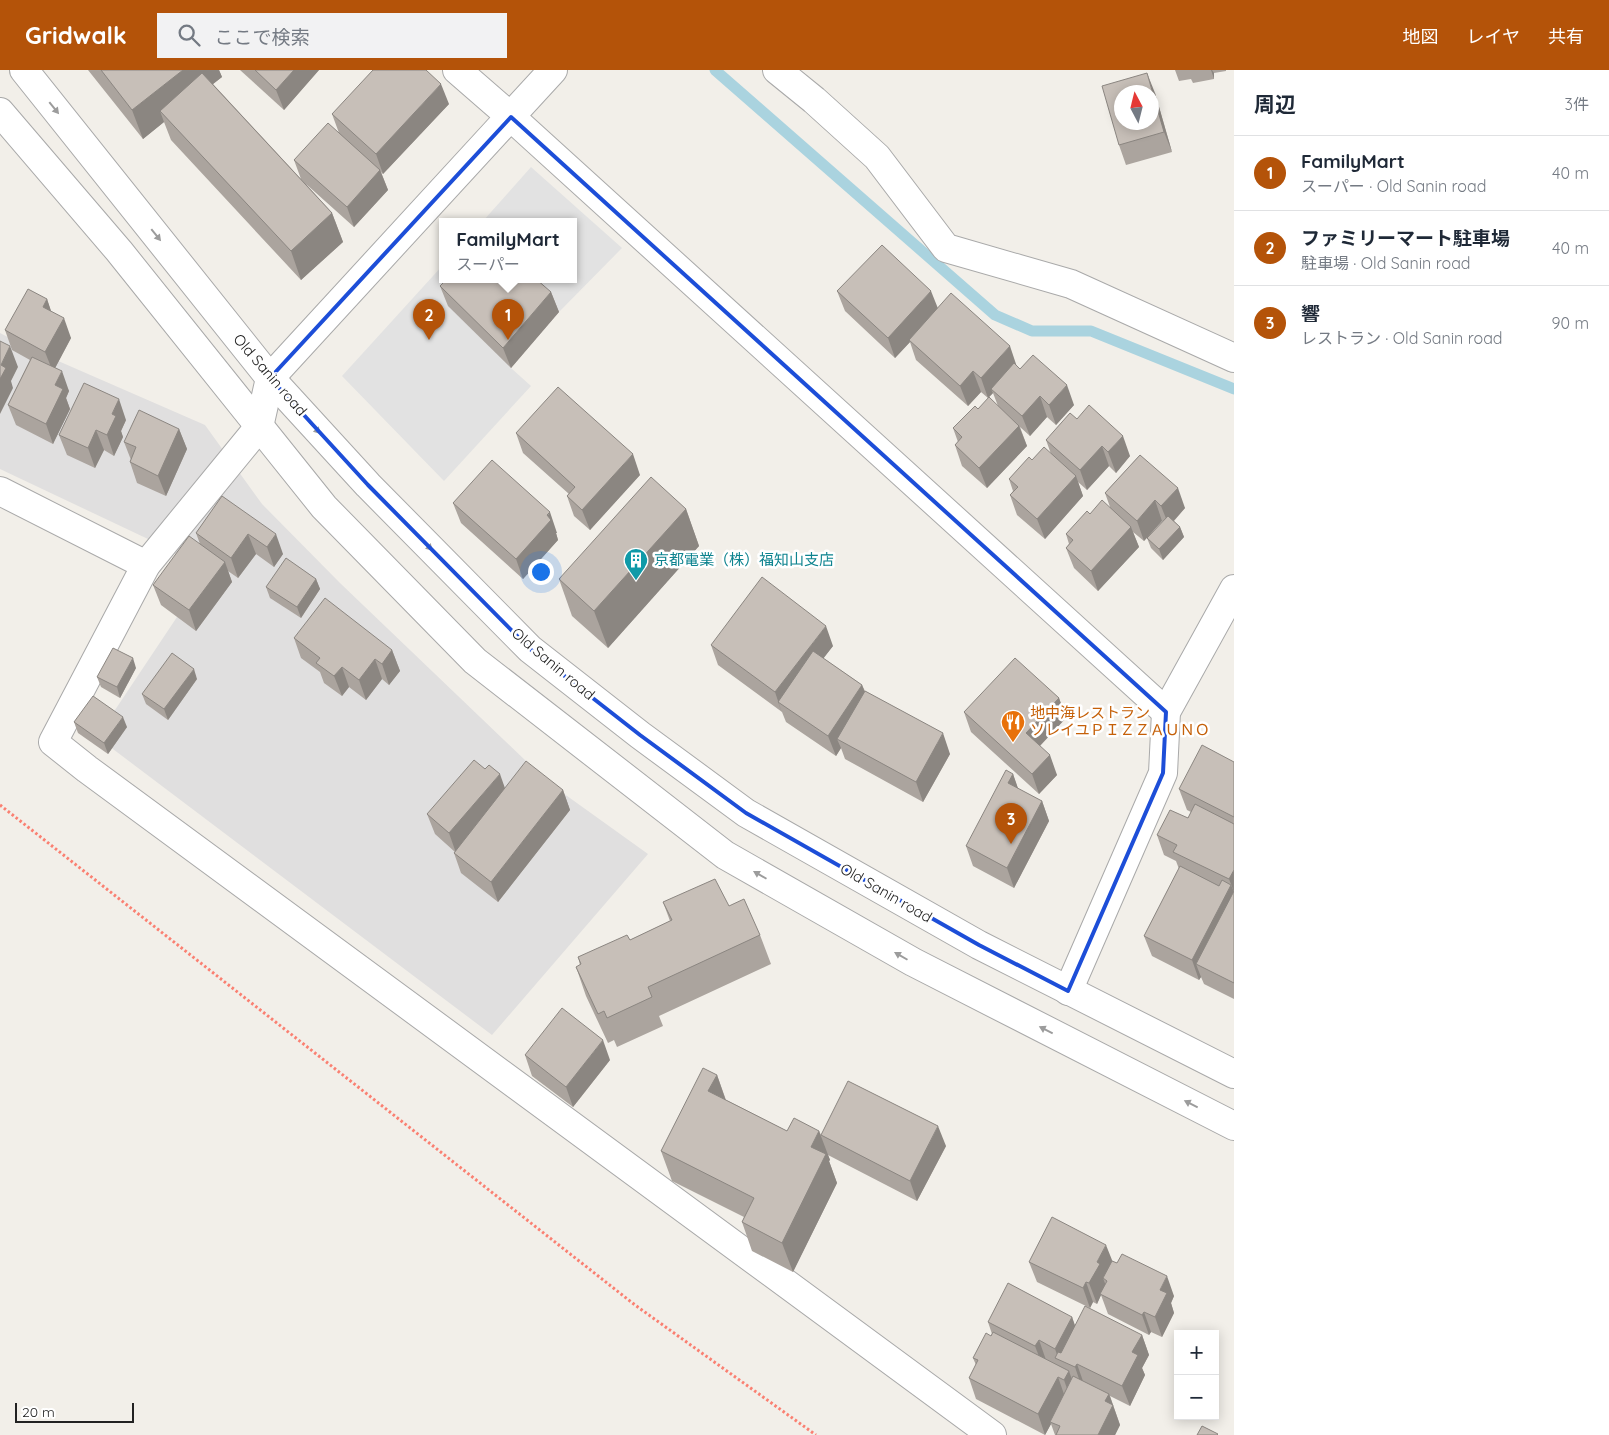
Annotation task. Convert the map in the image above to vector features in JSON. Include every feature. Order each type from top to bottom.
[{"type":"street","name":"Old Sanin road","points":[[24,70],[270,378],[368,485],[530,649],[640,735],[746,812],[978,945],[1234,1074]]},
{"type":"street","points":[[457,70],[1166,712]]},
{"type":"street","points":[[553,70],[270,378],[260,427],[146,565],[53,742],[95,775],[992,1435]]},
{"type":"street","points":[[777,70],[814,100],[877,157],[946,248],[1071,284],[1234,358]]},
{"type":"street","points":[[0,112],[119,251],[324,507],[475,661],[725,855],[913,962],[1234,1126]]},
{"type":"street","points":[[0,491],[146,565]]},
{"type":"street","points":[[1068,990],[1163,773],[1166,712],[1234,590]]},
{"type":"path","points":[[0,805],[635,1304],[816,1435]]},
{"type":"highlighted area","points":[[511,117],[1166,712],[1163,773],[1068,991],[979,945],[746,813],[640,735],[530,649],[368,485],[270,378]]},
{"type":"shaded area","points":[[531,167],[622,248],[559,312],[526,283],[577,283],[577,218],[486,218]]},
{"type":"shaded area","points":[[439,269],[439,283],[476,283],[511,368],[531,386],[444,481],[342,376]]},
{"type":"shaded area","points":[[0,333],[33,350],[205,425],[262,504],[340,583],[549,783],[648,854],[492,1035],[97,737],[205,575],[167,548],[0,469]]},
{"type":"building","points":[[101,70],[183,70],[132,110]]},
{"type":"building","points":[[255,70],[294,70],[276,90]]},
{"type":"building","points":[[373,70],[426,70],[441,84],[376,154],[332,114]]},
{"type":"building","points":[[202,73],[332,213],[291,251],[160,111]]},
{"type":"building","points":[[1147,73],[1150,85],[1114,85],[1114,128],[1102,86]]},
{"type":"building","points":[[1159,115],[1164,132],[1119,145],[1115,130],[1159,130]]},
{"type":"building","points":[[328,123],[380,170],[347,207],[294,160]]},
{"type":"building","points":[[882,245],[931,291],[888,338],[837,291]]},
{"type":"building","points":[[443,283],[541,283],[551,292],[503,348],[440,286]]},
{"type":"building","points":[[28,289],[47,299],[43,307],[64,318],[45,352],[5,330]]},
{"type":"building","points":[[951,293],[1010,346],[981,378],[973,371],[960,386],[909,340]]},
{"type":"building","points":[[0,341],[10,346],[1,365],[6,368],[0,379]]},
{"type":"building","points":[[1033,355],[1067,385],[1049,405],[1040,396],[1022,416],[991,389],[1014,363],[1020,369]]},
{"type":"building","points":[[32,357],[62,371],[55,385],[63,389],[46,424],[8,405]]},
{"type":"building","points":[[84,383],[119,399],[112,414],[116,416],[107,435],[96,430],[88,448],[59,435]]},
{"type":"building","points":[[558,387],[633,454],[582,510],[567,496],[575,487],[516,433]]},
{"type":"building","points":[[989,397],[1019,426],[979,468],[955,445],[962,437],[953,428],[975,406],[978,409]]},
{"type":"building","points":[[1089,405],[1123,436],[1108,452],[1102,446],[1080,470],[1046,440],[1070,413],[1077,419]]},
{"type":"building","points":[[139,410],[179,429],[158,476],[130,462],[136,447],[124,442]]},
{"type":"building","points":[[1044,447],[1076,476],[1037,519],[1010,495],[1018,487],[1009,479],[1029,457],[1032,460]]},
{"type":"building","points":[[1140,455],[1178,488],[1161,506],[1155,500],[1137,521],[1105,493]]},
{"type":"building","points":[[492,460],[550,512],[547,515],[551,520],[516,559],[453,503]]},
{"type":"building","points":[[651,477],[686,509],[594,611],[559,579]]},
{"type":"building","points":[[222,496],[276,534],[267,547],[248,534],[231,558],[196,533]]},
{"type":"building","points":[[1102,500],[1131,527],[1091,571],[1066,548],[1073,540],[1066,534],[1087,511],[1090,514]]},
{"type":"building","points":[[1168,516],[1180,527],[1159,549],[1147,538]]},
{"type":"building","points":[[189,536],[225,562],[189,610],[153,585]]},
{"type":"building","points":[[286,558],[316,579],[297,607],[266,587]]},
{"type":"building","points":[[762,577],[826,626],[775,692],[711,645]]},
{"type":"building","points":[[325,598],[392,650],[382,664],[375,659],[359,680],[342,667],[334,676],[316,663],[320,658],[294,638]]},
{"type":"building","points":[[113,648],[133,658],[117,687],[97,677]]},
{"type":"building","points":[[813,651],[862,685],[828,736],[778,702]]},
{"type":"building","points":[[172,653],[194,669],[164,709],[142,694]]},
{"type":"building","name":"地中海レストラン ソレイユＰＩＺＺＡＵＮＯ","points":[[1015,658],[1059,698],[1026,733],[1050,755],[1032,774],[964,712]]},
{"type":"building","points":[[865,691],[943,733],[916,782],[837,739]]},
{"type":"building","points":[[93,696],[123,717],[104,743],[74,722]]},
{"type":"building","points":[[1202,745],[1234,762],[1234,817],[1179,789]]},
{"type":"building","points":[[474,760],[485,769],[489,765],[500,774],[449,833],[427,814]]},
{"type":"building","points":[[526,761],[563,790],[491,882],[454,853]]},
{"type":"building","points":[[1006,770],[1013,774],[1008,783],[1042,801],[1007,868],[966,846]]},
{"type":"building","points":[[1195,804],[1234,824],[1234,870],[1229,879],[1173,852],[1177,845],[1157,835],[1170,810],[1188,818]]},
{"type":"building","points":[[1180,866],[1219,886],[1222,880],[1231,885],[1192,960],[1144,936]]},
{"type":"building","points":[[715,879],[729,906],[744,899],[760,935],[648,987],[652,997],[607,1018],[604,1011],[598,1014],[576,967],[581,964],[578,957],[627,935],[630,940],[672,920],[663,902]]},
{"type":"building","points":[[1234,891],[1234,983],[1196,964]]},
{"type":"building","points":[[562,1008],[603,1040],[566,1087],[525,1055]]},
{"type":"building","points":[[703,1068],[717,1075],[708,1091],[787,1131],[794,1118],[819,1131],[811,1147],[826,1154],[782,1243],[742,1222],[754,1198],[661,1151]]},
{"type":"building","points":[[848,1081],[938,1126],[910,1181],[821,1135]]},
{"type":"building","points":[[1052,1217],[1106,1245],[1097,1262],[1100,1264],[1089,1283],[1086,1282],[1083,1288],[1029,1262]]},
{"type":"building","points":[[1122,1254],[1167,1276],[1160,1290],[1167,1293],[1155,1317],[1144,1312],[1142,1315],[1100,1294],[1107,1281],[1103,1278],[1112,1261],[1117,1263]]},
{"type":"building","points":[[1008,1283],[1072,1317],[1055,1349],[1039,1340],[1035,1346],[988,1322]]},
{"type":"building","points":[[1085,1306],[1142,1335],[1132,1352],[1138,1355],[1122,1386],[1077,1364],[1075,1367],[1055,1358],[1058,1352],[1061,1353]]},
{"type":"building","points":[[993,1332],[1069,1371],[1064,1380],[1058,1377],[1038,1414],[969,1378],[978,1360],[973,1358],[986,1333],[991,1336]]},
{"type":"building","points":[[1073,1376],[1109,1394],[1105,1401],[1113,1405],[1098,1435],[1056,1435],[1060,1426],[1050,1422]]},
{"type":"building","points":[[1202,1426],[1218,1434],[1197,1435]]},
{"type":"waterway","points":[[715,70],[995,315],[1032,331],[1091,331],[1234,389]]},
{"type":"place","name":"ファミリーマート駐車場","points":[[429,340]]},
{"type":"place","name":"FamilyMart","points":[[508,340]]},
{"type":"place","name":"京都電業（株）福知山支店","points":[[636,581]]},
{"type":"place","name":"地中海レストラン ソレイユＰＩＺＺＡＵＮＯ","points":[[1013,743]]},
{"type":"place","name":"響","points":[[1011,844]]}]
